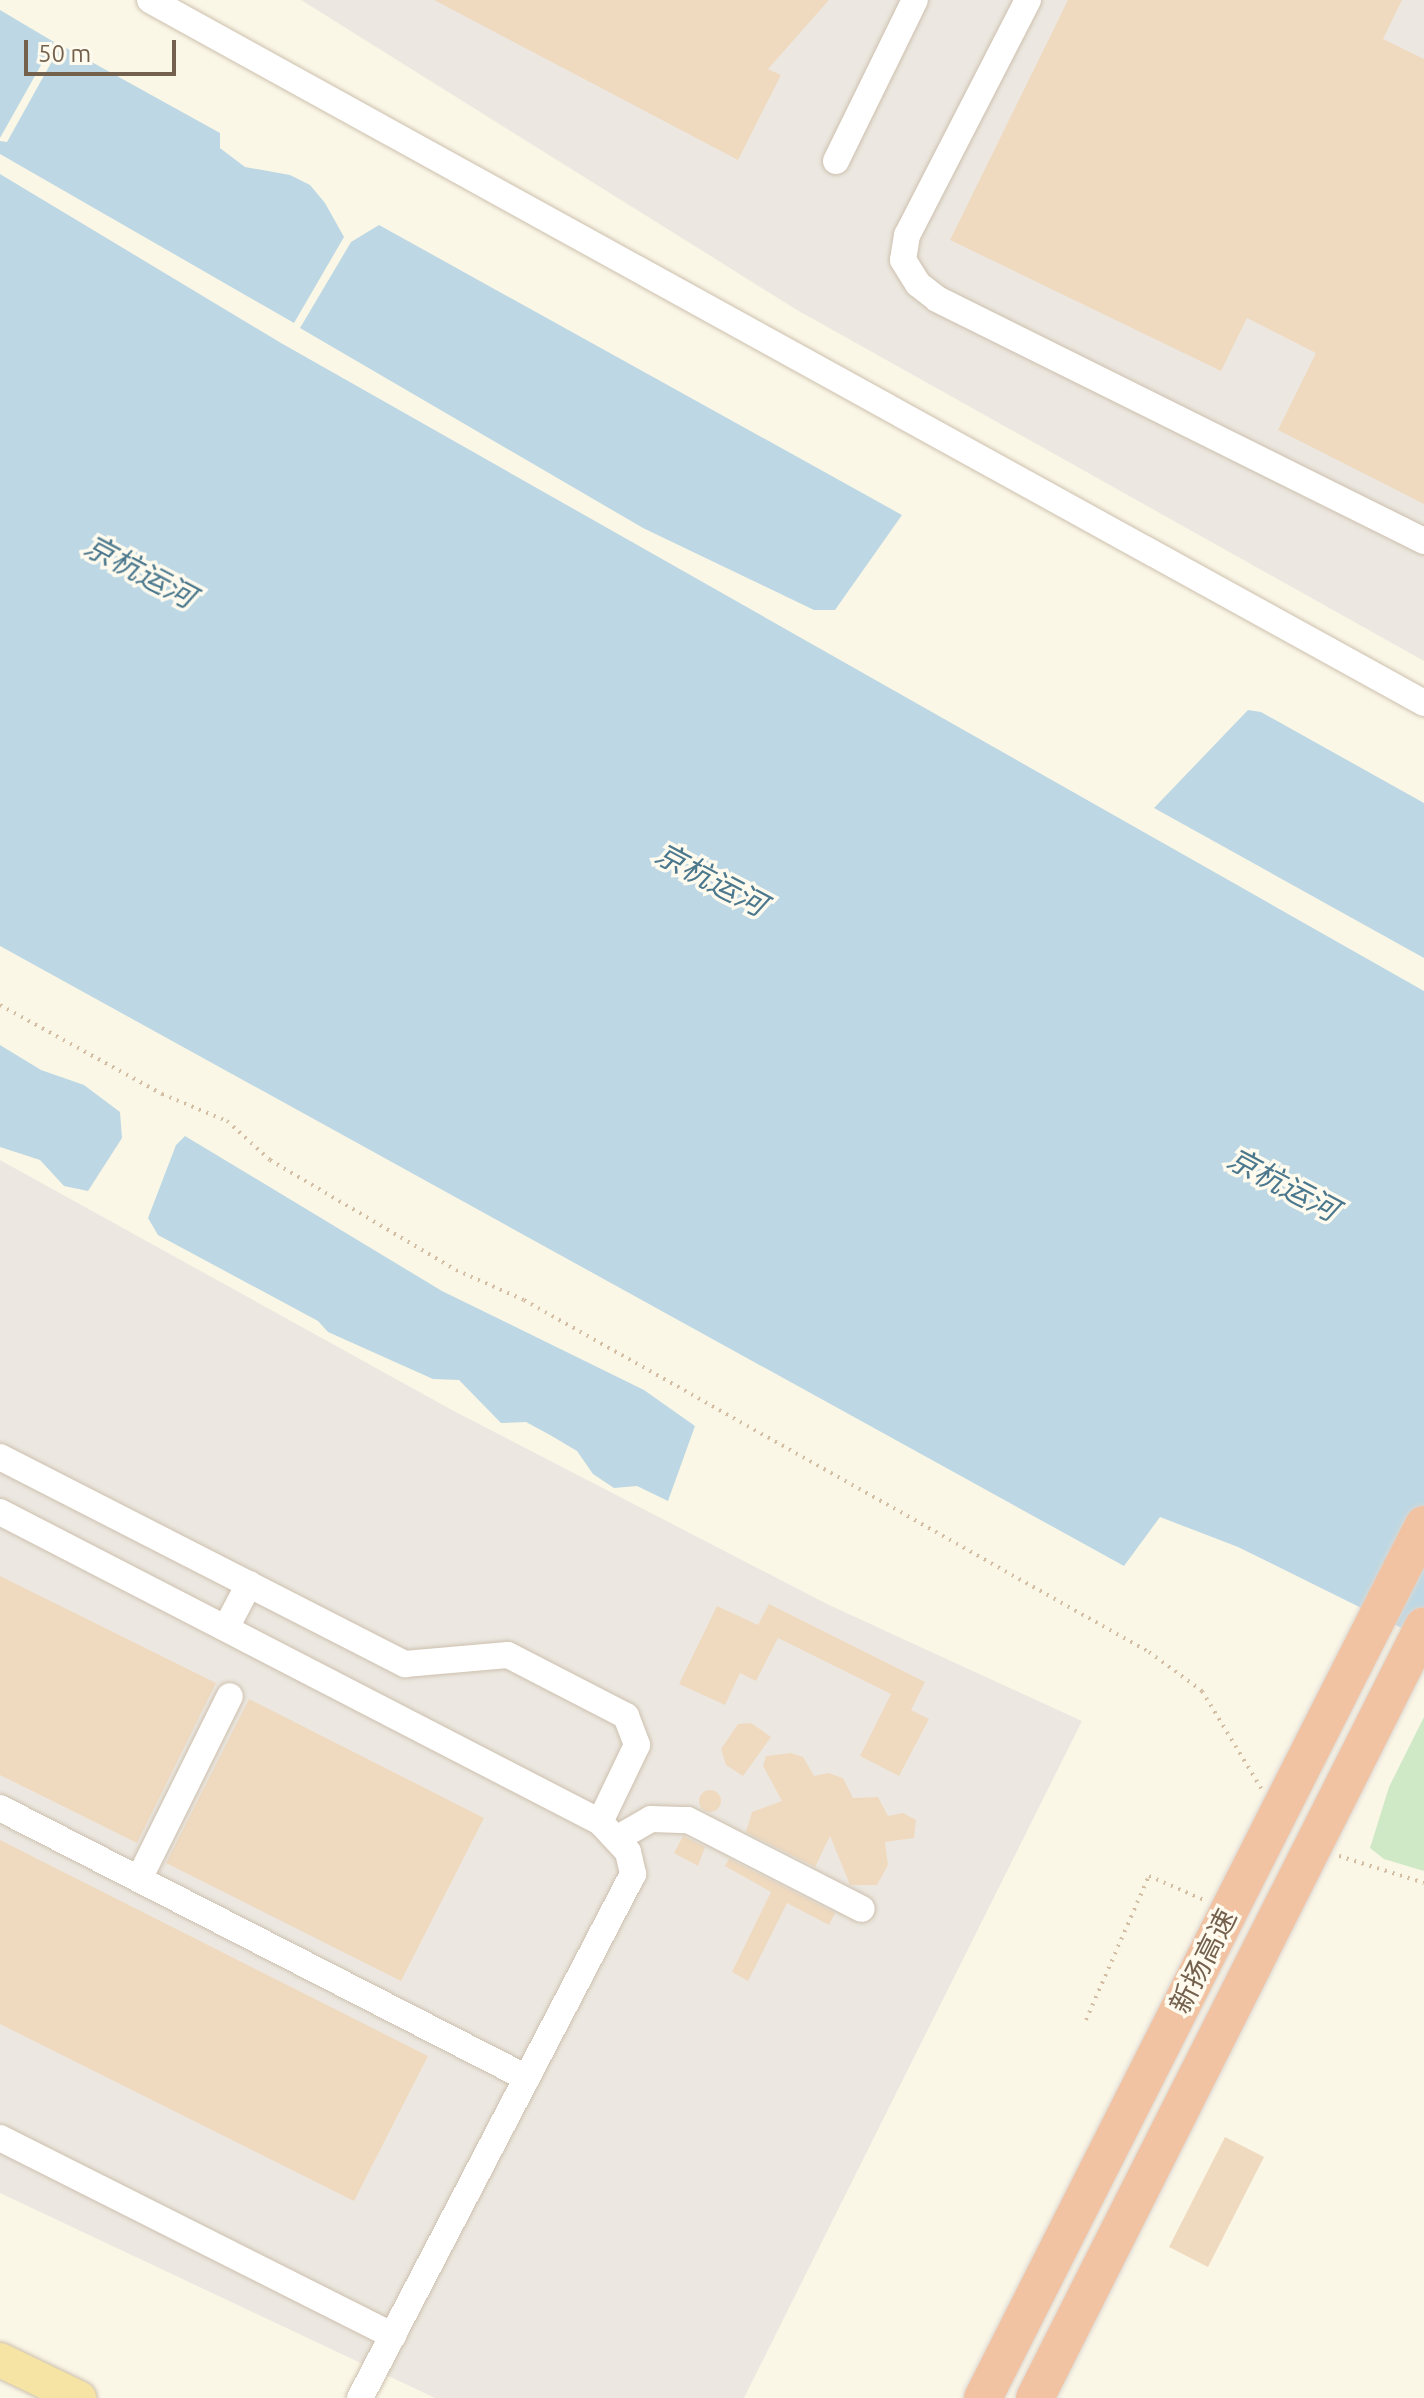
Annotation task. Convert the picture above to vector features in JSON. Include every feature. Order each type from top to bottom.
[{"type":"highway","name":"新扬高速","points":[[983,2398],[1424,1525]]},
{"type":"highway","name":"新扬高速","points":[[1035,2398],[1424,1626]]},
{"type":"main road","points":[[0,2360],[79,2398]]},
{"type":"street","points":[[150,0],[1424,703]]},
{"type":"street","points":[[836,161],[915,0]]},
{"type":"street","points":[[1028,0],[907,235],[903,260],[918,284],[937,299],[1424,541]]},
{"type":"street","points":[[0,1457],[405,1664],[508,1655],[626,1716],[637,1745],[609,1830]]},
{"type":"street","points":[[0,1512],[609,1830],[628,1852],[633,1874],[360,2398]]},
{"type":"street","points":[[226,1628],[249,1584]]},
{"type":"street","points":[[139,1879],[230,1696]]},
{"type":"street","points":[[0,1808],[527,2078]]},
{"type":"street","points":[[609,1830],[651,1819],[688,1820],[862,1909]]},
{"type":"street","points":[[0,2138],[393,2336]]},
{"type":"path","points":[[0,1005],[162,1094],[216,1115],[270,1160],[456,1270],[537,1307],[1149,1652],[1202,1691],[1268,1798]]},
{"type":"path","points":[[1327,1849],[1424,1883]]},
{"type":"path","points":[[1086,2020],[1149,1876],[1216,1906]]},
{"type":"shaded area","points":[[301,0],[1424,0],[1424,661],[797,310]]},
{"type":"shaded area","points":[[0,1160],[452,1410],[827,1604],[1082,1721],[744,2398],[435,2398],[0,2193]]},
{"type":"green space","points":[[1424,1717],[1424,1871],[1384,1859],[1370,1848],[1389,1787]]},
{"type":"water","points":[[0,10],[54,42],[0,138]]},
{"type":"water","points":[[61,45],[220,133],[220,148],[245,167],[290,175],[310,185],[325,203],[344,237],[294,323],[0,154],[0,141],[7,142]]},
{"type":"water","name":"京杭运河","points":[[0,174],[281,343],[1424,991],[1424,1639],[1238,1547],[1160,1517],[1124,1566],[0,946]]},
{"type":"water","points":[[379,225],[902,515],[835,610],[814,610],[643,528],[300,328],[351,242]]},
{"type":"water","points":[[1248,710],[1261,712],[1424,803],[1424,958],[1154,808]]},
{"type":"water","points":[[0,1045],[41,1070],[84,1085],[120,1112],[122,1138],[88,1191],[64,1186],[40,1160],[0,1147]]},
{"type":"water","points":[[185,1136],[442,1291],[644,1390],[695,1426],[668,1501],[637,1486],[614,1488],[593,1474],[577,1451],[550,1435],[526,1422],[501,1423],[459,1380],[433,1379],[328,1332],[318,1321],[158,1235],[148,1218],[176,1145]]},
{"type":"building","points":[[434,0],[829,0],[768,69],[781,75],[738,160]]},
{"type":"building","points":[[1068,0],[1402,0],[1383,39],[1424,59],[1424,504],[1278,430],[1316,353],[1247,318],[1221,371],[950,240]]},
{"type":"building","points":[[0,1576],[216,1683],[137,1843],[0,1775]]},
{"type":"building","points":[[769,1604],[925,1682],[911,1710],[929,1719],[899,1776],[860,1756],[891,1694],[778,1638],[756,1681],[740,1673],[725,1705],[679,1684],[717,1606],[758,1625]]},
{"type":"building","points":[[249,1699],[484,1818],[401,1981],[166,1863]]},
{"type":"building","points":[[751,1723],[771,1737],[743,1776],[726,1765],[721,1749],[738,1724]]},
{"type":"building","points":[[791,1753],[803,1757],[814,1776],[828,1773],[843,1778],[853,1798],[878,1797],[888,1816],[903,1813],[916,1820],[914,1838],[885,1842],[888,1865],[877,1885],[850,1885],[830,1836],[815,1867],[746,1832],[752,1812],[782,1801],[763,1766],[766,1756]]},
{"type":"building","points":[[706,1790],[714,1790],[721,1801],[714,1812],[706,1812],[699,1805],[699,1797]]},
{"type":"building","points":[[683,1836],[705,1847],[698,1866],[674,1853]]},
{"type":"building","points":[[0,1840],[428,2056],[354,2201],[0,2024]]},
{"type":"building","points":[[729,1859],[835,1913],[829,1925],[787,1903],[748,1981],[732,1972],[771,1892],[725,1866]]},
{"type":"building","points":[[1225,2137],[1264,2157],[1208,2267],[1169,2247]]}]
